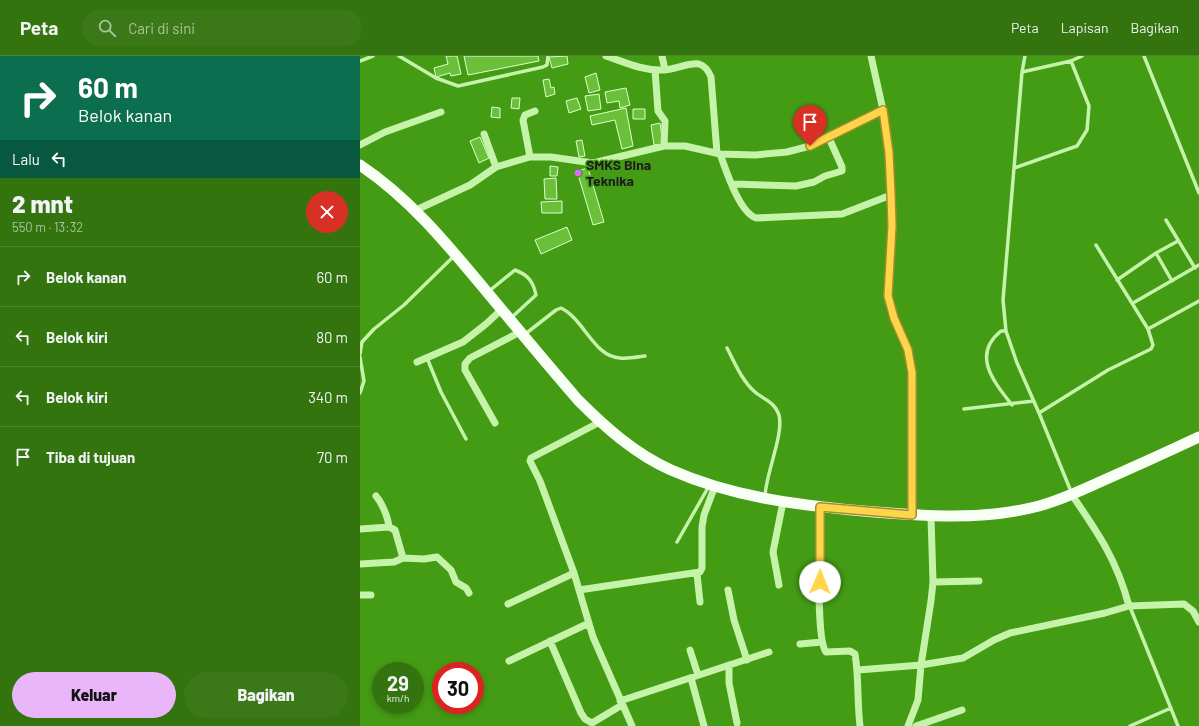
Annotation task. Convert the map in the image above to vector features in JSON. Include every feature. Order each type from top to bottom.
[{"type":"main road","points":[[360,165],[416,210],[456,254],[578,400],[600,422],[628,445],[670,470],[712,486],[764,499],[783,502],[820,507],[931,517],[1017,510],[1042,505],[1072,495],[1198,439]]},
{"type":"street","points":[[606,56],[636,67],[655,70],[665,70],[700,64],[709,71],[711,77],[718,153],[743,206],[751,217],[842,214],[891,195]]},
{"type":"street","points":[[662,56],[665,70]]},
{"type":"street","points":[[871,56],[883,110],[889,153],[892,226],[888,296],[894,318],[908,350],[912,373],[912,515]]},
{"type":"street","points":[[655,70],[658,111],[665,121],[664,146]]},
{"type":"street","points":[[416,210],[470,185],[496,167],[530,157],[551,157],[594,163],[664,146],[685,146],[718,153],[755,155],[787,152],[810,146],[830,138],[883,110]]},
{"type":"street","points":[[530,157],[523,120],[525,115],[535,111]]},
{"type":"street","points":[[360,145],[385,132],[441,112]]},
{"type":"street","points":[[484,134],[496,167]]},
{"type":"street","points":[[732,184],[796,186],[839,173],[842,171],[842,167],[830,138]]},
{"type":"street","points":[[416,362],[463,342],[502,310]]},
{"type":"street","points":[[495,423],[465,370],[465,364],[470,358],[522,334]]},
{"type":"street","points":[[600,422],[531,458],[530,461],[540,481],[574,573],[602,660],[632,726]]},
{"type":"street","points":[[580,590],[697,574],[702,568],[701,538],[704,515],[712,486]]},
{"type":"street","points":[[1072,495],[1108,548],[1129,606]]},
{"type":"street","points":[[376,496],[381,502],[382,509],[389,519],[389,527]]},
{"type":"street","points":[[779,585],[773,552],[783,502]]},
{"type":"street","points":[[820,507],[819,610],[822,642],[826,652],[853,652],[858,670],[860,726]]},
{"type":"street","points":[[908,726],[918,700],[921,665],[933,582],[931,517]]},
{"type":"street","points":[[360,529],[389,527],[394,530],[403,558]]},
{"type":"street","points":[[360,564],[394,562],[403,558],[424,559],[437,556],[451,570],[456,582],[466,588],[468,593]]},
{"type":"street","points":[[508,604],[574,573]]},
{"type":"street","points":[[697,574],[700,602]]},
{"type":"street","points":[[933,582],[979,581]]},
{"type":"street","points":[[728,590],[734,620],[747,660]]},
{"type":"street","points":[[360,595],[371,594]]},
{"type":"street","points":[[858,670],[921,665],[963,658],[994,640],[1010,633],[1105,613],[1129,606],[1184,604],[1193,611],[1198,620]]},
{"type":"street","points":[[509,661],[589,623]]},
{"type":"street","points":[[550,641],[579,708],[588,722],[592,723],[621,703],[770,652]]},
{"type":"street","points":[[800,644],[822,642]]},
{"type":"street","points":[[690,650],[704,726]]},
{"type":"street","points":[[729,665],[729,683],[737,723]]},
{"type":"street","points":[[916,726],[962,710]]},
{"type":"lane","points":[[360,61],[373,56]]},
{"type":"lane","points":[[399,56],[436,78],[458,86],[543,67],[547,65],[548,56]]},
{"type":"lane","points":[[1025,56],[1022,72],[1002,300],[1006,331],[1017,363],[1040,413],[1072,495]]},
{"type":"lane","points":[[1022,72],[1082,56]]},
{"type":"lane","points":[[1144,56],[1198,186],[1199,193]]},
{"type":"lane","points":[[1014,168],[1077,146],[1087,130],[1089,106],[1071,60]]},
{"type":"lane","points":[[1166,220],[1195,268]]},
{"type":"lane","points":[[1117,280],[1156,253],[1178,241]]},
{"type":"lane","points":[[1040,413],[1108,370],[1151,348],[1153,345],[1148,329],[1096,245]]},
{"type":"lane","points":[[1156,253],[1172,281]]},
{"type":"lane","points":[[360,393],[364,381],[360,356],[361,341],[404,305],[456,254]]},
{"type":"lane","points":[[1133,303],[1199,265]]},
{"type":"lane","points":[[488,292],[515,270],[527,275],[534,285],[536,295],[510,319]]},
{"type":"lane","points":[[1148,329],[1199,301]]},
{"type":"lane","points":[[522,334],[561,308],[576,318],[598,348],[607,355],[618,358],[645,356]]},
{"type":"lane","points":[[1006,331],[1001,331],[992,339],[986,354],[987,365],[997,385],[1012,405]]},
{"type":"lane","points":[[727,348],[748,384],[755,392],[771,403],[779,415],[778,430],[765,488],[764,499]]},
{"type":"lane","points":[[427,358],[441,392],[466,439]]},
{"type":"lane","points":[[964,409],[1012,405],[1034,401]]},
{"type":"lane","points":[[677,542],[712,486]]},
{"type":"lane","points":[[1129,606],[1178,726]]},
{"type":"lane","points":[[1130,726],[1171,708]]},
{"type":"building","points":[[446,56],[457,56],[461,74],[451,76],[450,73],[436,77],[434,68],[448,64]]},
{"type":"building","points":[[464,56],[538,56],[539,61],[468,75]]},
{"type":"building","points":[[567,56],[568,64],[552,68],[549,57]]},
{"type":"building","points":[[596,73],[600,90],[589,93],[585,77]]},
{"type":"building","points":[[549,79],[551,88],[554,87],[555,94],[546,97],[543,80]]},
{"type":"building","points":[[626,88],[630,105],[620,108],[619,101],[607,103],[605,92]]},
{"type":"building","points":[[599,94],[601,109],[588,111],[585,96]]},
{"type":"building","points":[[512,98],[520,98],[519,109],[511,108]]},
{"type":"building","points":[[577,98],[581,109],[569,113],[566,101]]},
{"type":"building","points":[[492,107],[500,108],[500,118],[491,117]]},
{"type":"building","points":[[626,108],[633,146],[622,149],[615,120],[592,125],[590,116]]},
{"type":"building","points":[[633,109],[645,109],[645,119],[633,119]]},
{"type":"building","points":[[660,123],[663,144],[654,145],[651,125]]},
{"type":"building","points":[[480,137],[489,158],[479,163],[470,141]]},
{"type":"building","points":[[582,140],[585,156],[579,157],[576,141]]},
{"type":"building","points":[[550,166],[558,167],[557,176],[550,176]]},
{"type":"building","points":[[588,168],[604,222],[593,225],[577,171]]},
{"type":"building","points":[[556,178],[557,199],[545,199],[544,179]]},
{"type":"building","points":[[562,201],[562,213],[542,213],[541,202]]},
{"type":"building","points":[[567,227],[572,240],[541,254],[535,240]]},
{"type":"place","name":"SMKS Bina Teknika","points":[[578,173]]},
{"type":"route","points":[[810,146],[830,138],[883,110],[889,153],[892,226],[887,289],[894,318],[908,350],[912,373],[912,515],[820,507],[820,582]]}]
